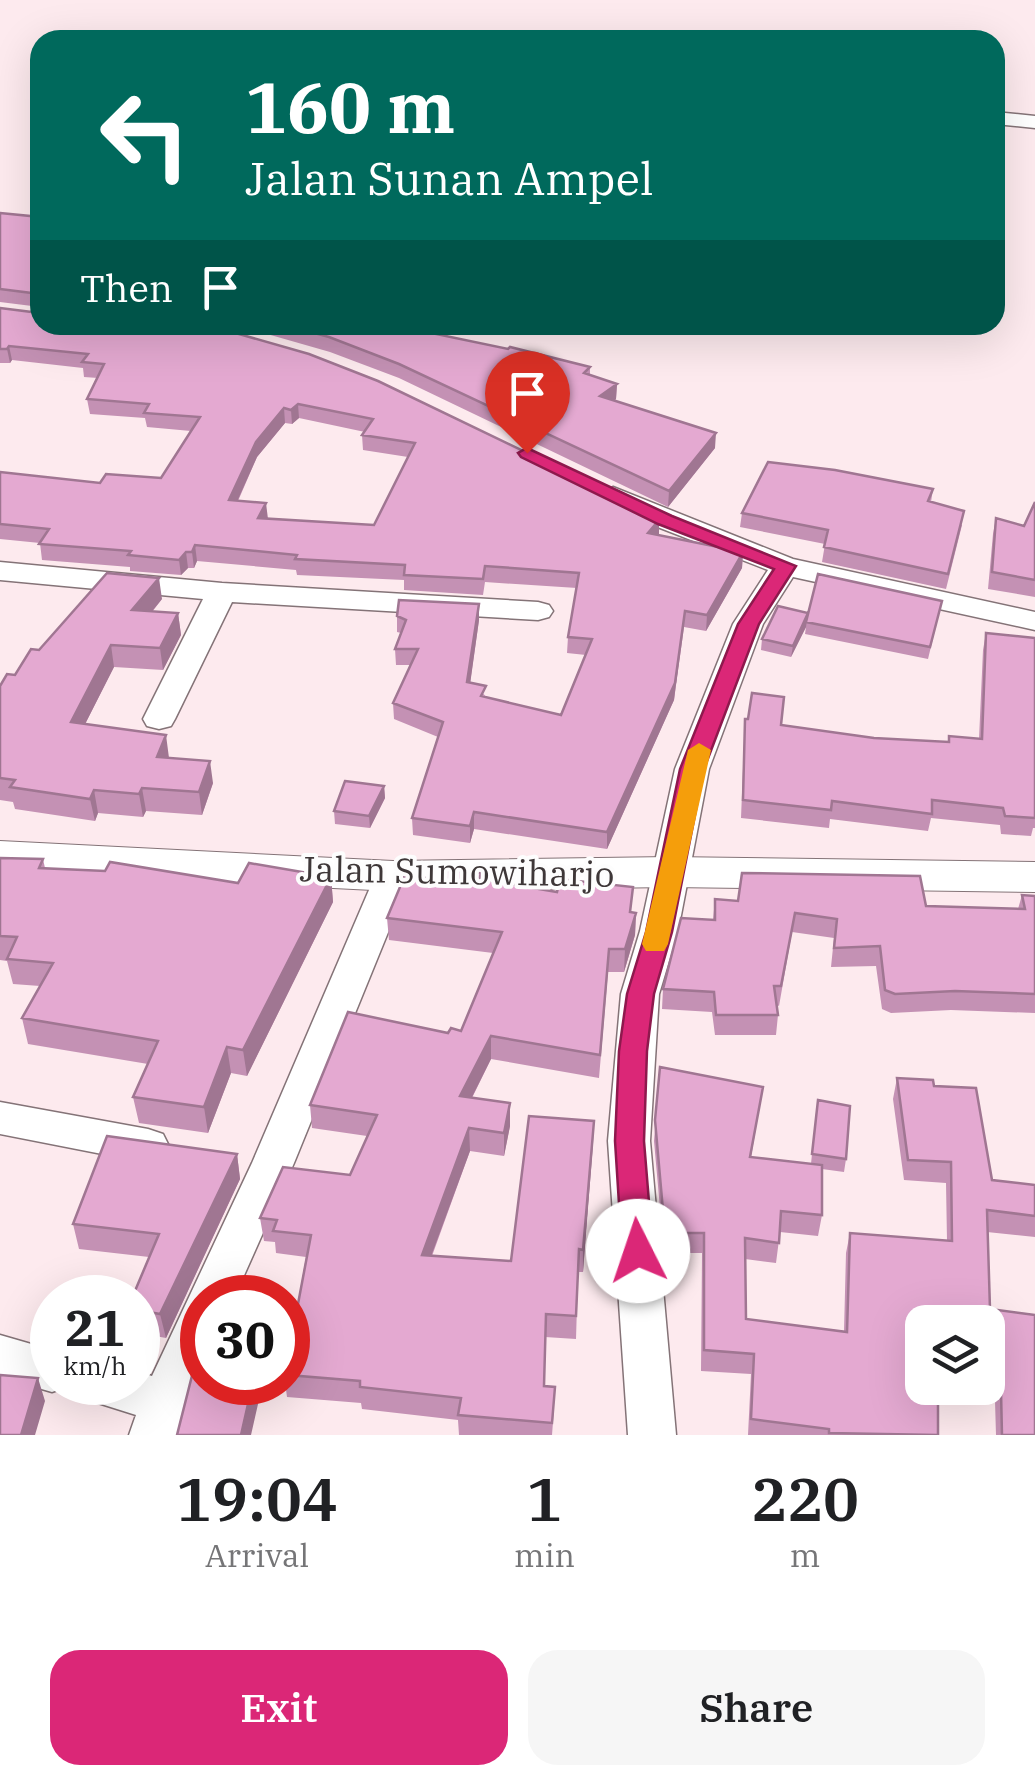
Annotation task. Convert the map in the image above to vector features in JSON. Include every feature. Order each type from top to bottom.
[{"type":"street","points":[[1005,119],[1035,122]]},
{"type":"street","points":[[596,486],[665,520],[786,566],[1035,621]]},
{"type":"street","points":[[652,1435],[629,1141],[640,994],[659,932],[698,753],[748,624],[786,566]]},
{"type":"street","points":[[0,571],[222,592],[538,611]]},
{"type":"street","points":[[159,720],[222,592]]},
{"type":"street","name":"Jalan Sumowiharjo","points":[[0,856],[393,876],[670,872],[1035,877]]},
{"type":"street","points":[[218,1275],[255,1160],[393,876]]},
{"type":"street","points":[[0,1118],[40,1129],[184,1150]]},
{"type":"street","points":[[0,1356],[30,1365]]},
{"type":"street","points":[[136,1405],[159,1418],[180,1369]]},
{"type":"building","points":[[0,213],[30,216],[30,293],[0,289]]},
{"type":"building","points":[[0,308],[30,312],[30,335],[242,335],[309,354],[378,381],[652,513],[649,517],[659,520],[648,533],[743,552],[707,615],[685,611],[675,683],[607,832],[474,812],[470,826],[412,818],[443,722],[393,703],[418,649],[395,649],[406,620],[397,616],[399,600],[479,604],[467,682],[486,686],[481,696],[561,715],[592,639],[568,637],[579,573],[485,566],[483,579],[404,575],[405,565],[295,559],[297,555],[195,545],[192,552],[186,552],[179,560],[128,555],[131,551],[39,544],[49,529],[0,524],[0,472],[100,483],[106,474],[161,478],[200,417],[144,413],[149,404],[87,399],[104,364],[82,362],[88,354],[9,346],[0,349]],"holes":[[[298,404],[373,419],[362,435],[415,443],[374,525],[258,518],[266,503],[229,500],[256,442],[284,408],[291,410]]]},
{"type":"building","points":[[322,335],[441,335],[510,347],[590,367],[584,373],[617,384],[600,396],[716,433],[669,491],[399,364]]},
{"type":"building","points":[[768,462],[933,489],[928,501],[964,511],[948,574],[824,547],[828,530],[742,513]]},
{"type":"building","points":[[1035,502],[1035,580],[992,572],[996,518],[1024,526]]},
{"type":"building","points":[[107,573],[159,578],[132,610],[178,613],[160,648],[111,645],[71,722],[166,735],[157,757],[210,761],[199,792],[142,788],[139,794],[94,790],[90,799],[10,787],[15,780],[0,778],[0,686],[7,674],[15,675],[31,649],[39,650]]},
{"type":"building","points":[[818,574],[942,601],[930,647],[806,622]]},
{"type":"building","points":[[778,606],[808,613],[793,646],[762,639]]},
{"type":"building","points":[[986,633],[1035,638],[1035,818],[1005,816],[1003,808],[932,800],[932,814],[832,801],[831,810],[743,800],[745,719],[752,693],[784,697],[781,725],[874,738],[949,742],[949,736],[982,739]]},
{"type":"building","points":[[345,781],[384,786],[369,816],[334,811]]},
{"type":"building","points":[[0,858],[43,859],[39,868],[105,871],[110,862],[238,883],[249,863],[331,877],[243,1050],[227,1047],[204,1107],[133,1097],[158,1041],[22,1018],[53,963],[7,959],[17,937],[0,936]]},
{"type":"building","points":[[443,871],[463,871],[481,873],[479,879],[557,892],[560,879],[633,887],[630,912],[636,913],[625,949],[609,949],[600,1055],[491,1036],[460,1096],[510,1103],[504,1133],[469,1128],[422,1255],[511,1261],[529,1116],[594,1121],[583,1250],[579,1249],[576,1316],[546,1314],[544,1386],[555,1387],[552,1423],[458,1415],[461,1398],[360,1387],[360,1381],[310,1377],[310,1275],[303,1275],[311,1235],[273,1231],[277,1220],[260,1218],[283,1167],[350,1175],[377,1115],[310,1105],[348,1012],[448,1033],[451,1028],[461,1031],[502,932],[387,918],[405,875],[441,880]]},
{"type":"building","points":[[742,873],[920,876],[926,906],[1025,909],[1022,895],[1035,896],[1035,994],[895,994],[885,990],[880,946],[834,948],[837,919],[795,913],[781,986],[774,986],[778,1015],[716,1015],[714,992],[663,989],[681,918],[715,920],[715,899],[738,901]]},
{"type":"building","points":[[660,1067],[763,1087],[750,1157],[822,1165],[822,1215],[781,1211],[779,1243],[745,1238],[746,1319],[847,1332],[850,1233],[952,1241],[951,1162],[908,1160],[897,1078],[933,1080],[934,1086],[976,1088],[992,1180],[1035,1185],[1035,1216],[987,1210],[990,1305],[905,1305],[905,1405],[938,1405],[938,1435],[829,1433],[829,1429],[751,1419],[754,1354],[704,1350],[704,1233],[665,1233],[655,1120]]},
{"type":"building","points":[[818,1100],[850,1106],[846,1159],[812,1154]]},
{"type":"building","points":[[107,1136],[237,1154],[160,1314],[160,1275],[142,1275],[159,1234],[73,1224]]},
{"type":"building","points":[[1005,1311],[1035,1315],[1035,1435],[1002,1435]]},
{"type":"building","points":[[0,1375],[30,1377],[30,1405],[21,1435],[0,1435]]},
{"type":"building","points":[[185,1405],[248,1405],[241,1435],[177,1435]]},
{"type":"slow traffic","points":[[655,944],[699,750]]},
{"type":"route","points":[[527,453],[665,520],[786,566],[748,624],[692,769],[659,932],[640,994],[629,1141],[638,1251]]}]
